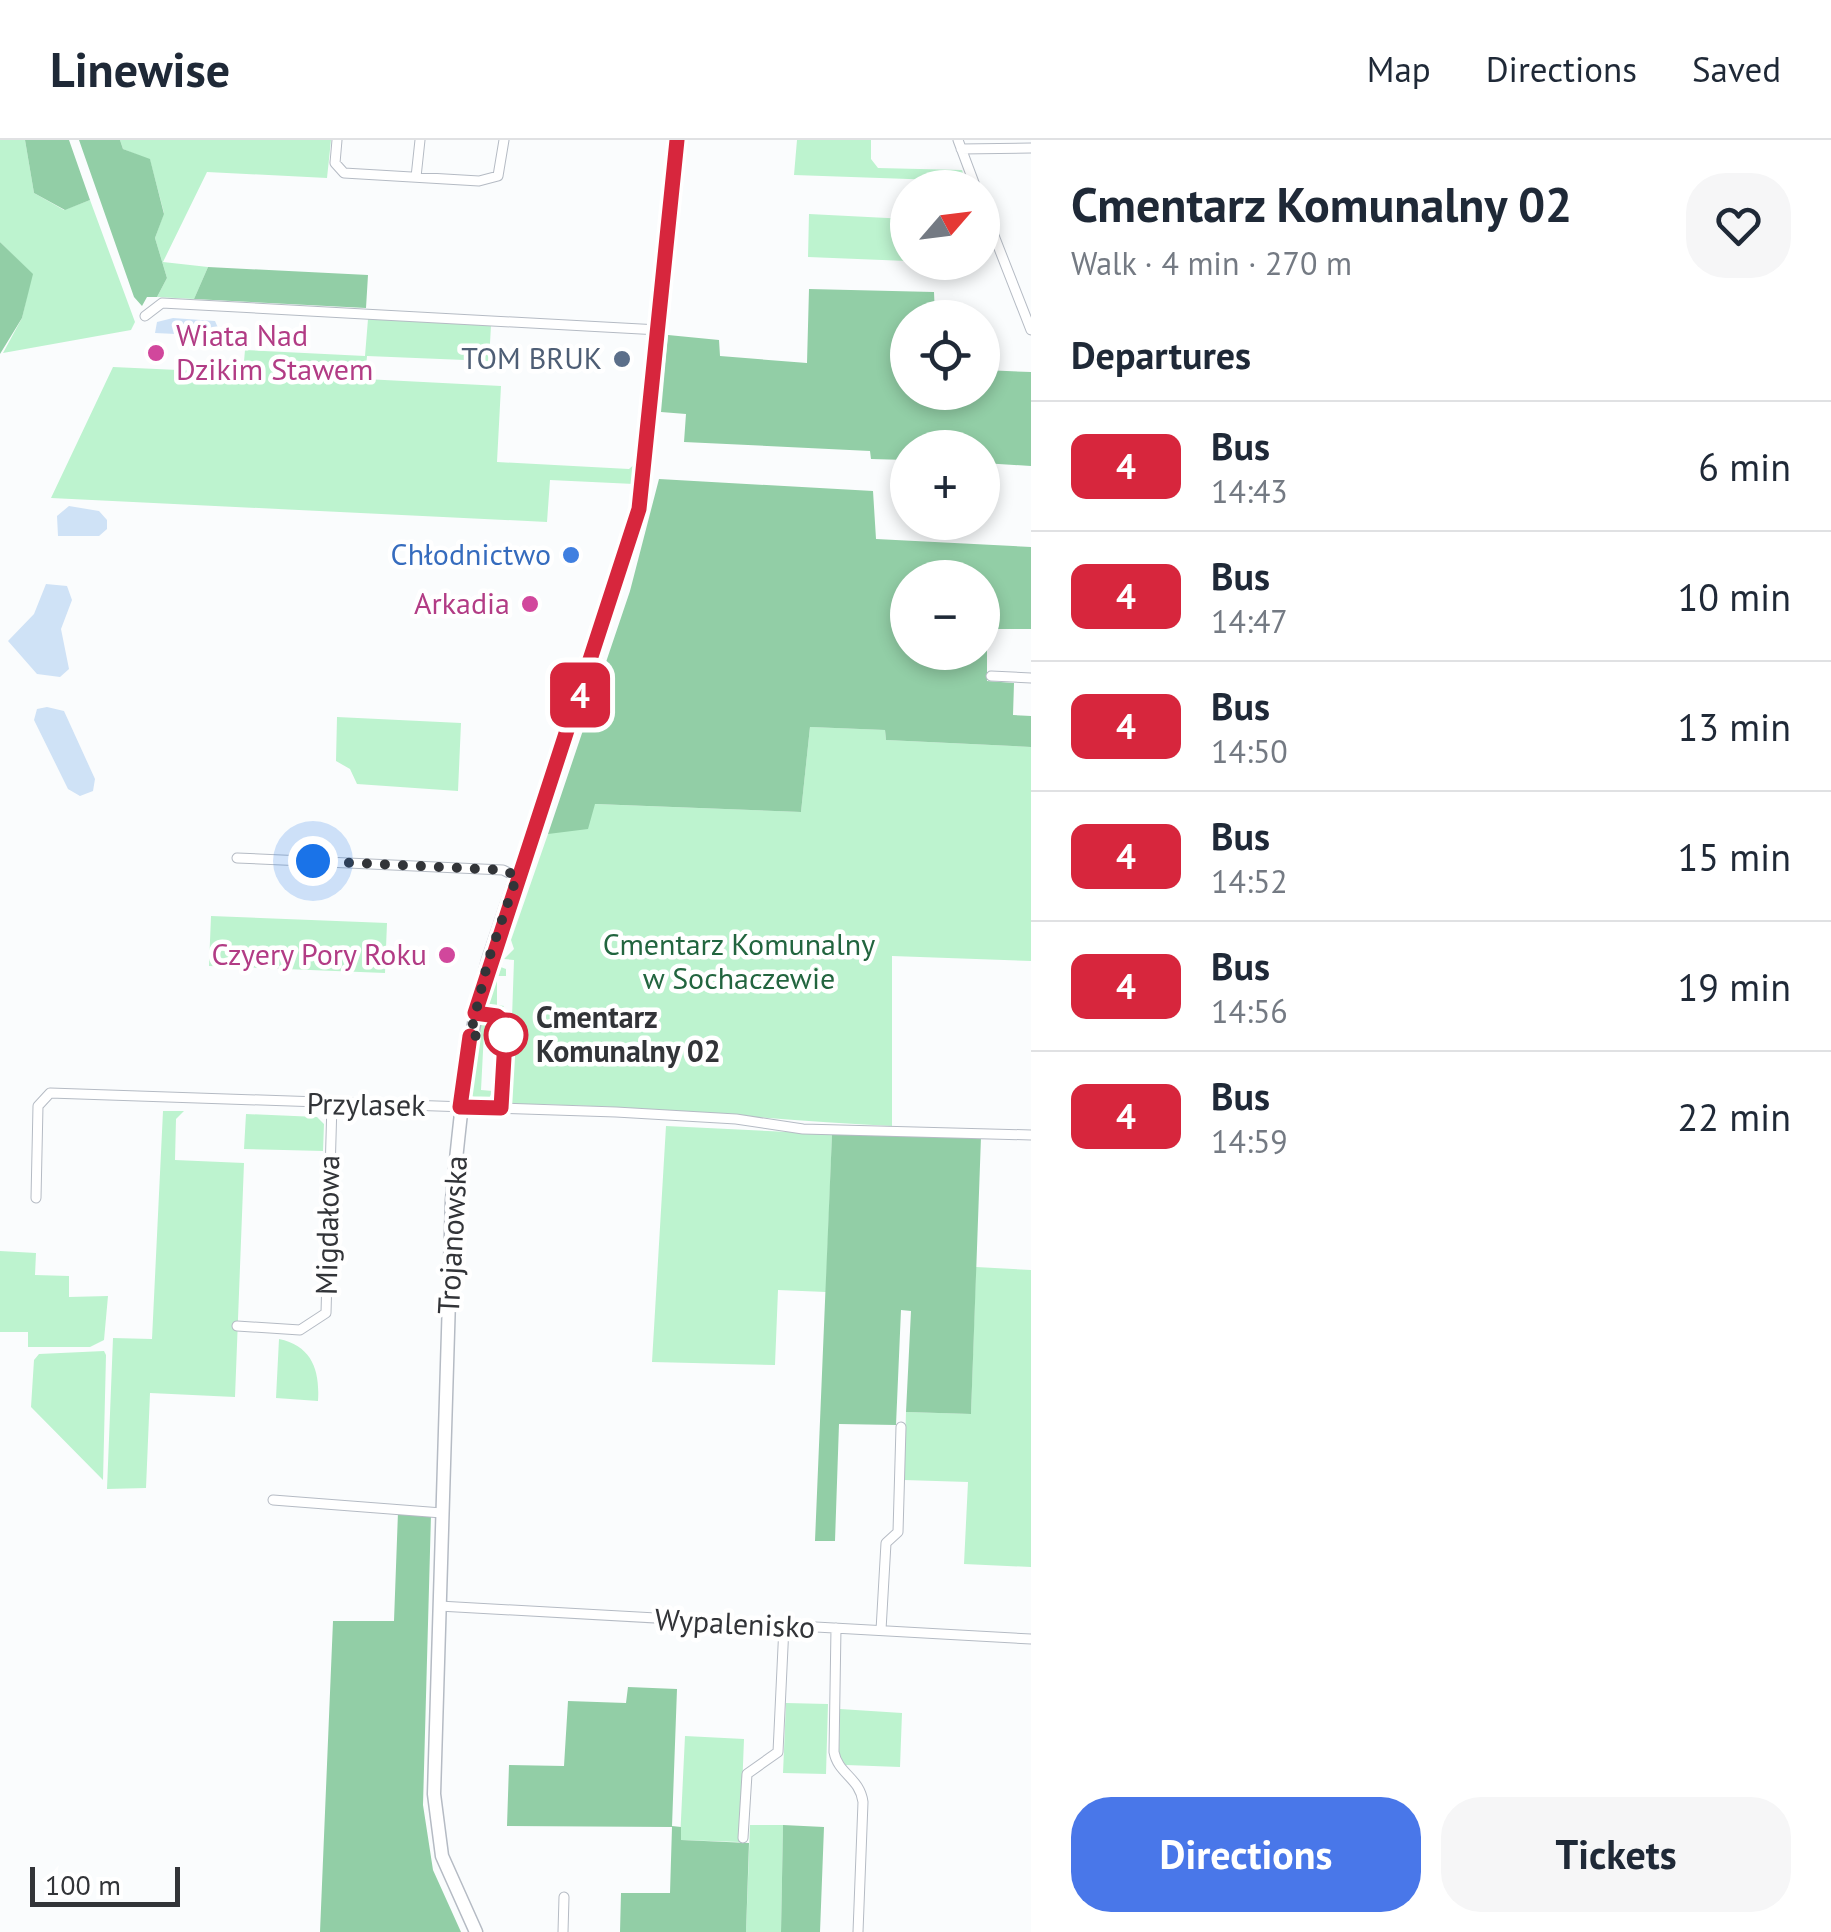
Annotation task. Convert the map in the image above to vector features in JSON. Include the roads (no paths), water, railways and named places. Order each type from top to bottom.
[{"type":"street","points":[[338,140],[336,168],[344,173],[479,181],[492,179],[501,171],[504,140]]},
{"type":"street","points":[[416,177],[420,140]]},
{"type":"street","name":"Trojanowska","points":[[476,1932],[448,1873],[436,1824],[452,1200],[460,1107],[478,1001],[630,547],[644,476],[677,140]]},
{"type":"street","points":[[969,170],[959,144],[1031,148]]},
{"type":"street","points":[[1000,251],[1031,330]]},
{"type":"street","points":[[1017,294],[1031,294]]},
{"type":"street","points":[[145,316],[162,303],[658,330]]},
{"type":"street","points":[[992,676],[1031,678]]},
{"type":"street","points":[[236,858],[503,870],[517,876]]},
{"type":"street","name":"Przylasek","points":[[36,1198],[38,1106],[50,1093],[616,1112],[736,1119],[803,1130],[1031,1134]]},
{"type":"street","name":"Migdałowa","points":[[238,1326],[300,1330],[326,1313],[332,1103]]},
{"type":"street","points":[[882,1630],[885,1550],[898,1532],[901,1427]]},
{"type":"street","points":[[273,1500],[442,1513]]},
{"type":"street","name":"Wypalenisko","points":[[439,1606],[1031,1639]]},
{"type":"street","points":[[744,1838],[747,1774],[778,1752],[784,1626]]},
{"type":"street","points":[[836,1628],[834,1752],[840,1769],[859,1784],[863,1802],[858,1932]]},
{"type":"street","points":[[563,1932],[564,1897]]},
{"type":"water","points":[[173,318],[215,321],[222,337],[180,341],[176,334],[155,333],[157,322]]},
{"type":"water","points":[[69,506],[99,511],[107,520],[107,529],[99,536],[58,536],[57,516]]},
{"type":"water","points":[[46,584],[67,586],[72,600],[61,629],[69,669],[60,677],[37,674],[8,641],[34,614]]},
{"type":"water","points":[[37,709],[64,711],[95,779],[93,791],[80,796],[68,789],[34,720]]},
{"type":"place","name":"Wiata Nad Dzikim Stawem","points":[[156,353]]},
{"type":"place","name":"TOM BRUK","points":[[622,359]]},
{"type":"place","name":"Chłodnictwo","points":[[571,555]]},
{"type":"place","name":"Arkadia","points":[[530,604]]},
{"type":"place","name":"Czyery Pory Roku","points":[[447,955]]},
{"type":"place","name":"Cmentarz Komunalny 02","points":[[506,1035]]},
{"type":"park label","name":"Cmentarz Komunalny w Sochaczewie","points":[[739,962]]}]
